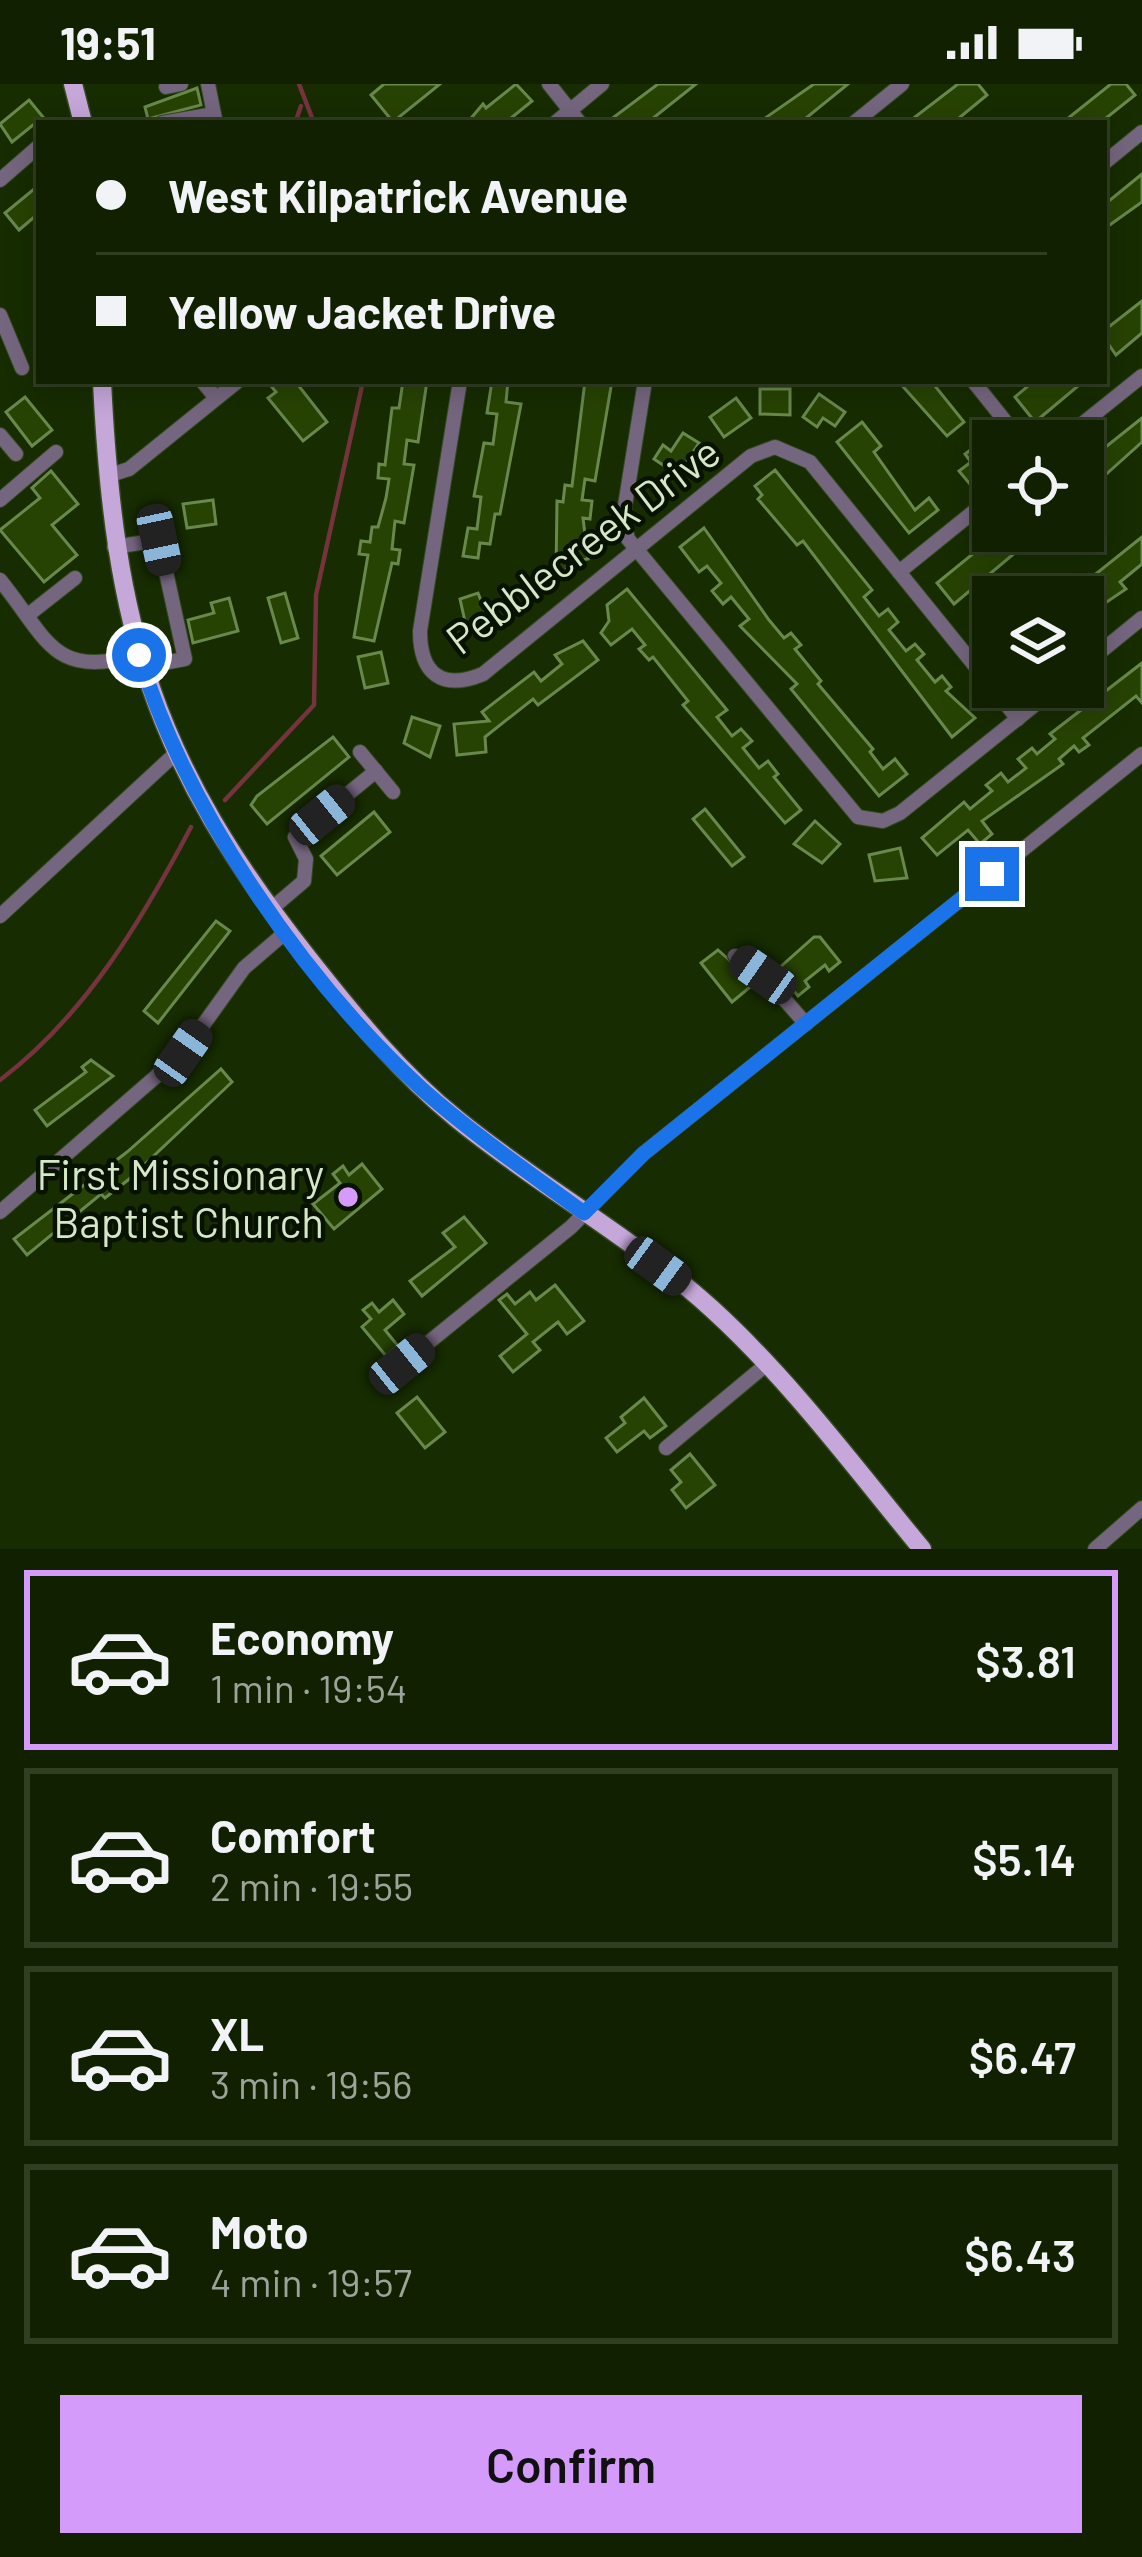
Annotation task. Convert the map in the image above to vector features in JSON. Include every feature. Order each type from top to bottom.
[{"type":"main road","points":[[73,84],[81,120]]},
{"type":"main road","points":[[101,384],[114,547],[140,661],[176,754],[218,836],[270,910],[421,1087],[682,1284],[767,1364],[922,1549]]},
{"type":"street","points":[[208,84],[215,118]]},
{"type":"street","points":[[548,84],[575,117],[602,84]]},
{"type":"street","points":[[858,120],[902,84]]},
{"type":"street","points":[[1107,161],[1142,132]]},
{"type":"street","points":[[0,180],[36,149]]},
{"type":"street","points":[[0,315],[22,368]]},
{"type":"street","points":[[1087,420],[1142,376]]},
{"type":"street","points":[[204,384],[216,398]]},
{"type":"street","points":[[107,476],[128,469],[234,384]]},
{"type":"street","name":"Pebblecreek Drive","points":[[460,384],[420,631],[420,653],[432,674],[452,684],[482,674],[751,456],[776,447],[810,462],[1018,719]]},
{"type":"street","points":[[645,384],[623,518],[636,549],[847,807],[870,820],[900,813],[1031,708]]},
{"type":"street","points":[[975,384],[1004,420]]},
{"type":"street","points":[[0,435],[16,454]]},
{"type":"street","points":[[0,500],[56,452]]},
{"type":"street","points":[[899,572],[972,513]]},
{"type":"street","points":[[0,580],[77,664],[185,659],[159,540],[114,547]]},
{"type":"street","points":[[28,615],[75,578]]},
{"type":"street","points":[[1104,650],[1141,622]]},
{"type":"street","points":[[360,752],[393,792]]},
{"type":"street","points":[[0,916],[176,754]]},
{"type":"street","points":[[402,1364],[584,1213],[643,1154],[1142,754]]},
{"type":"street","points":[[270,910],[299,887],[307,871],[295,837],[376,771]]},
{"type":"street","points":[[0,1212],[183,1053],[244,968],[287,931]]},
{"type":"street","points":[[735,956],[763,975],[806,1024]]},
{"type":"street","points":[[666,1448],[767,1364]]},
{"type":"street","points":[[1094,1549],[1142,1508]]},
{"type":"building","points":[[384,84],[440,84],[395,120],[371,95]]},
{"type":"building","points":[[516,84],[532,101],[509,120],[470,120],[483,104],[486,108]]},
{"type":"building","points":[[658,84],[696,84],[651,120],[610,120]]},
{"type":"building","points":[[814,84],[848,84],[804,120],[762,120]]},
{"type":"building","points":[[958,84],[978,84],[987,95],[957,120],[915,117]]},
{"type":"building","points":[[1111,84],[1126,84],[1135,95],[1104,120],[1066,120]]},
{"type":"building","points":[[197,88],[201,105],[148,119],[145,107]]},
{"type":"building","points":[[29,100],[43,117],[12,142],[0,124]]},
{"type":"building","points":[[1142,174],[1142,202],[1107,227],[1107,203]]},
{"type":"building","points":[[36,187],[36,216],[19,230],[5,213]]},
{"type":"building","points":[[1142,301],[1142,333],[1116,355],[1107,347],[1107,322],[1110,326]]},
{"type":"building","points":[[269,384],[297,384],[327,422],[303,441],[268,398],[276,392]]},
{"type":"building","points":[[403,384],[427,384],[418,442],[407,440],[404,464],[414,465],[404,523],[395,521],[392,549],[400,550],[398,564],[392,563],[374,641],[354,637],[368,555],[359,554],[361,541],[370,542],[372,527],[378,527],[386,498],[389,479],[378,478],[379,464],[385,465],[392,408],[399,408]]},
{"type":"building","points":[[492,384],[508,384],[506,402],[521,404],[500,514],[495,514],[490,544],[480,543],[478,558],[463,556],[468,528],[477,529],[481,497],[474,496],[484,443],[493,444],[497,414],[487,413]]},
{"type":"building","points":[[585,384],[611,384],[595,481],[585,479],[582,500],[592,501],[590,519],[583,518],[588,559],[566,562],[567,572],[556,573],[557,501],[563,502],[565,485],[572,486]]},
{"type":"building","points":[[901,384],[933,384],[964,422],[947,436]]},
{"type":"building","points":[[1030,384],[1080,384],[1037,420],[1015,397]]},
{"type":"building","points":[[760,389],[790,389],[790,415],[760,414]]},
{"type":"building","points":[[819,394],[845,412],[835,426],[823,418],[817,427],[803,417]]},
{"type":"building","points":[[25,397],[52,430],[32,446],[6,412]]},
{"type":"building","points":[[736,398],[751,418],[724,437],[710,417]]},
{"type":"building","points":[[1142,418],[1142,442],[1104,476],[1104,448]]},
{"type":"building","points":[[862,422],[881,446],[874,452],[915,510],[929,498],[938,510],[909,533],[837,442]]},
{"type":"building","points":[[683,433],[699,443],[678,475],[654,459],[663,445],[671,451]]},
{"type":"building","points":[[972,449],[972,480],[969,483],[959,471],[971,462],[965,454]]},
{"type":"building","points":[[775,470],[872,590],[864,597],[879,616],[888,609],[898,622],[889,630],[906,651],[915,644],[924,654],[917,660],[935,682],[942,676],[951,687],[946,691],[975,718],[952,737],[803,541],[797,545],[758,499],[762,495],[755,486]]},
{"type":"building","points":[[51,471],[78,504],[52,525],[77,555],[44,582],[0,530],[40,498],[32,488]]},
{"type":"building","points":[[213,500],[216,524],[187,528],[183,504]]},
{"type":"building","points":[[704,528],[769,620],[784,638],[791,633],[801,645],[795,649],[821,681],[818,684],[873,749],[870,752],[883,769],[895,759],[907,774],[879,796],[791,689],[797,684],[740,626],[749,619],[731,597],[723,604],[712,591],[721,583],[707,566],[699,572],[680,547]]},
{"type":"building","points":[[1142,537],[1142,564],[1120,582],[1126,589],[1104,604],[1104,576],[1093,576]]},
{"type":"building","points":[[975,552],[1016,552],[987,576],[972,576],[972,589],[954,604],[937,583]]},
{"type":"building","points":[[627,589],[727,710],[717,717],[732,736],[741,729],[752,741],[743,748],[759,768],[768,761],[778,774],[774,777],[801,810],[785,823],[683,705],[688,701],[653,657],[649,660],[639,649],[645,645],[632,629],[611,645],[601,633],[609,621],[607,605]]},
{"type":"building","points":[[285,593],[298,638],[281,643],[268,598]]},
{"type":"building","points":[[478,593],[493,631],[476,636],[466,626],[460,599]]},
{"type":"building","points":[[229,598],[238,631],[193,643],[188,620],[214,613],[211,603]]},
{"type":"building","points":[[583,641],[598,660],[538,705],[533,699],[485,737],[486,752],[457,755],[454,724],[489,721],[482,712],[534,672],[541,681],[562,664],[555,655]]},
{"type":"building","points":[[381,652],[388,683],[365,688],[358,657]]},
{"type":"building","points":[[1142,663],[1142,703],[1136,696],[1083,738],[1089,745],[1079,752],[1074,746],[1059,759],[1063,764],[982,821],[992,834],[980,844],[968,830],[937,855],[922,838],[964,802],[970,809],[992,791],[986,785],[1001,773],[1008,782],[1026,768],[1018,759],[1032,748],[1037,754],[1055,739],[1050,734],[1084,708],[1104,708],[1104,692]]},
{"type":"building","points":[[412,717],[440,726],[430,757],[404,743]]},
{"type":"building","points":[[333,737],[349,757],[267,824],[251,805],[257,796]]},
{"type":"building","points":[[705,809],[744,857],[732,866],[693,819]]},
{"type":"building","points":[[374,812],[390,832],[337,875],[321,856]]},
{"type":"building","points":[[815,821],[840,844],[822,863],[794,844]]},
{"type":"building","points":[[900,848],[907,878],[875,881],[869,855]]},
{"type":"building","points":[[216,921],[230,931],[158,1023],[144,1011]]},
{"type":"building","points":[[814,937],[820,937],[840,962],[829,971],[825,965],[805,981],[809,987],[798,996],[777,970]]},
{"type":"building","points":[[718,950],[755,983],[732,1002],[701,963]]},
{"type":"building","points":[[91,1060],[113,1076],[47,1126],[35,1110],[86,1072],[82,1067]]},
{"type":"building","points":[[221,1069],[232,1082],[128,1180],[105,1198],[101,1194],[27,1255],[14,1239],[127,1152]]},
{"type":"building","name":"First Missionary Baptist Church","points":[[362,1164],[382,1189],[334,1229],[313,1204],[340,1183],[333,1174],[343,1166],[349,1175]]},
{"type":"building","points":[[464,1217],[486,1243],[422,1296],[410,1281],[455,1247],[443,1233]]},
{"type":"building","points":[[555,1285],[584,1321],[567,1334],[558,1322],[533,1342],[540,1350],[513,1372],[500,1356],[527,1334],[499,1300],[507,1294],[515,1304],[530,1292],[536,1300]]},
{"type":"building","points":[[393,1300],[404,1314],[385,1330],[398,1346],[386,1356],[362,1327],[371,1319],[363,1310],[372,1303],[379,1312]]},
{"type":"building","points":[[417,1397],[445,1432],[425,1448],[397,1413]]},
{"type":"building","points":[[644,1398],[666,1426],[650,1438],[644,1431],[617,1452],[606,1438]]},
{"type":"building","points":[[690,1454],[715,1485],[686,1508],[672,1490],[681,1482],[671,1470]]},
{"type":"waterway","points":[[299,84],[313,120]]},
{"type":"waterway","points":[[296,120],[301,106]]},
{"type":"waterway","points":[[225,800],[314,705],[316,595],[362,384]]},
{"type":"waterway","points":[[0,1080],[31,1055],[85,996],[131,931],[191,827]]},
{"type":"place","name":"First Missionary Baptist Church","points":[[348,1197]]},
{"type":"route","points":[[139,655],[157,709],[207,817],[255,890],[327,982],[421,1087],[584,1213],[643,1154],[992,874]]}]
